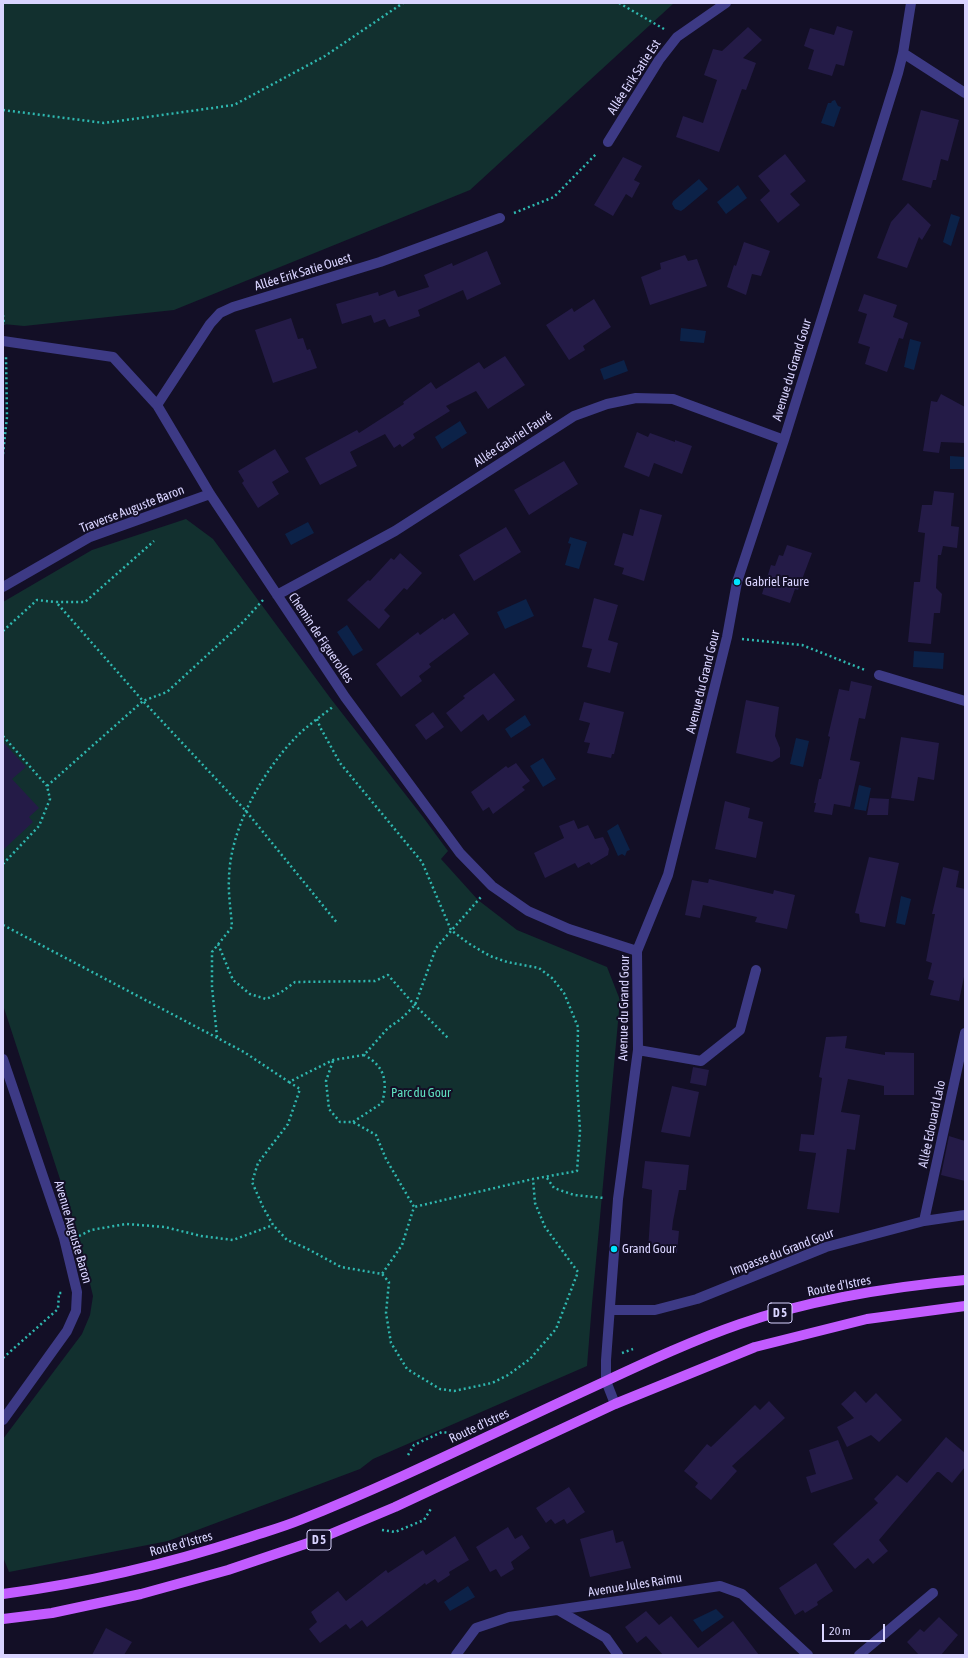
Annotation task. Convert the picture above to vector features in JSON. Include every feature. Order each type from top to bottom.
[{"type":"main road","name":"Route d'Istres","points":[[3,1594],[38,1590],[122,1573],[206,1551],[298,1521],[377,1487],[693,1342],[741,1324],[802,1307],[913,1285],[965,1280]]},
{"type":"main road","name":"D 5","points":[[3,1620],[52,1613],[141,1594],[228,1570],[314,1541],[395,1507],[615,1404],[754,1347],[867,1319],[965,1306]]},
{"type":"street","name":"Allée Erik Satie Est","points":[[608,142],[659,60],[677,37],[726,3]]},
{"type":"street","name":"Avenue du Grand Gour","points":[[606,1381],[618,1199],[638,1050],[637,951],[668,875],[728,638],[737,582],[784,440],[903,53],[908,4]]},
{"type":"street","points":[[903,53],[965,94]]},
{"type":"street","name":"Allée Erik Satie Ouest","points":[[157,405],[210,324],[220,313],[233,307],[380,262],[500,218]]},
{"type":"street","name":"Chemin de Figuerolles","points":[[4,341],[113,357],[157,405],[210,494],[345,696],[460,853],[492,886],[528,911],[569,928],[637,951]]},
{"type":"street","name":"Allée Gabriel Fauré","points":[[275,592],[395,531],[574,416],[607,404],[636,398],[673,399],[784,440]]},
{"type":"street","name":"Traverse Auguste Baron","points":[[3,587],[90,537],[210,494]]},
{"type":"street","points":[[879,676],[965,701]]},
{"type":"street","points":[[638,1050],[702,1061],[740,1030],[756,970]]},
{"type":"street","name":"Allée Edouard Lalo","points":[[924,1221],[965,1033]]},
{"type":"street","name":"Avenue Auguste Baron","points":[[3,1059],[64,1238],[77,1292],[76,1311],[67,1331],[3,1420]]},
{"type":"street","name":"Impasse du Grand Gour","points":[[610,1310],[655,1310],[697,1299],[826,1247],[924,1221],[965,1215]]},
{"type":"street","points":[[606,1381],[615,1404]]},
{"type":"street","name":"Avenue Jules Raimu","points":[[456,1655],[476,1628],[509,1617],[720,1586],[742,1594],[808,1655]]},
{"type":"street","points":[[859,1655],[932,1593]]},
{"type":"street","points":[[558,1610],[606,1638],[618,1655]]},
{"type":"path","points":[[3,110],[104,123],[234,105],[326,56],[403,3]]},
{"type":"path","points":[[619,3],[677,37]]},
{"type":"path","points":[[500,218],[554,197],[608,142]]},
{"type":"path","points":[[3,315],[7,417],[3,454]]},
{"type":"path","points":[[3,631],[37,600],[56,602],[85,602],[154,541]]},
{"type":"path","points":[[47,786],[143,701],[167,692],[275,592]]},
{"type":"path","points":[[56,602],[143,701],[246,811],[338,924]]},
{"type":"path","points":[[728,638],[802,645],[879,676]]},
{"type":"path","points":[[217,1038],[212,987],[212,952],[232,927],[229,878],[234,842],[246,811],[268,771],[296,737],[345,696]]},
{"type":"path","points":[[317,719],[340,762],[422,862],[451,930],[468,943],[490,956],[507,962],[539,968],[552,978],[564,993],[578,1027],[577,1081],[580,1131],[577,1172],[547,1178],[533,1179],[414,1207]]},
{"type":"path","points":[[3,736],[47,786],[50,799],[39,826],[3,864]]},
{"type":"path","points":[[364,1055],[388,1028],[402,1019],[415,1005],[436,948],[492,886]]},
{"type":"path","points":[[3,926],[244,1052],[300,1089],[288,1124],[258,1163],[252,1182],[263,1208],[272,1225],[286,1240],[306,1248],[341,1267],[382,1274],[389,1282],[386,1313],[391,1343],[407,1369],[440,1389],[454,1391],[492,1383],[508,1375],[530,1359],[556,1329],[578,1272],[545,1227],[535,1203],[533,1179]]},
{"type":"path","points":[[218,944],[234,980],[250,994],[266,999],[280,993],[294,982],[375,981],[388,975],[448,1038]]},
{"type":"path","points":[[289,1082],[333,1060],[364,1055],[375,1060],[383,1076],[386,1089],[382,1103],[353,1122]]},
{"type":"path","points":[[333,1060],[326,1081],[329,1108],[340,1122],[353,1122],[376,1135],[386,1159],[414,1207],[402,1244],[382,1274]]},
{"type":"path","points":[[547,1178],[554,1188],[574,1195],[618,1199]]},
{"type":"path","points":[[75,1238],[91,1230],[126,1224],[165,1226],[201,1236],[232,1240],[272,1225]]},
{"type":"path","points":[[3,1358],[58,1309],[59,1293],[77,1292]]},
{"type":"path","points":[[407,1457],[414,1445],[442,1432],[457,1434],[463,1431]]},
{"type":"green space","points":[[3,3],[674,3],[470,190],[174,310],[24,326],[3,324]]},
{"type":"green space","name":"Parc du Gour","points":[[186,519],[213,539],[331,699],[448,851],[441,859],[478,900],[517,930],[607,967],[620,1000],[587,1366],[373,1459],[360,1469],[168,1541],[9,1572],[3,1557],[3,1439],[82,1334],[90,1315],[93,1296],[78,1234],[3,1005],[3,602],[92,550]]},
{"type":"water","points":[[835,100],[838,106],[841,107],[834,127],[821,123],[828,103]]},
{"type":"water","points":[[699,179],[708,189],[681,211],[675,209],[672,204],[673,201]]},
{"type":"water","points":[[738,185],[747,198],[726,214],[717,202]]},
{"type":"water","points":[[951,214],[960,217],[951,246],[943,242]]},
{"type":"water","points":[[681,328],[706,331],[704,343],[680,341]]},
{"type":"water","points":[[910,339],[921,342],[914,370],[904,367]]},
{"type":"water","points":[[624,360],[628,371],[604,380],[600,369]]},
{"type":"water","points":[[460,421],[467,433],[442,449],[435,437]]},
{"type":"water","points":[[950,456],[965,457],[965,469],[950,469]]},
{"type":"water","points":[[308,522],[314,533],[291,545],[285,534]]},
{"type":"water","points":[[570,537],[587,542],[579,569],[565,565],[571,544],[568,543]]},
{"type":"water","points":[[526,599],[534,616],[505,629],[497,612]]},
{"type":"water","points":[[347,625],[363,650],[353,656],[337,632]]},
{"type":"water","points":[[914,651],[944,653],[943,669],[913,667]]},
{"type":"water","points":[[525,715],[531,725],[511,738],[505,729]]},
{"type":"water","points":[[796,738],[809,741],[803,767],[790,764]]},
{"type":"water","points":[[543,758],[556,779],[543,787],[530,766]]},
{"type":"water","points":[[859,785],[871,788],[866,811],[854,809]]},
{"type":"water","points":[[618,824],[630,850],[627,851],[625,856],[622,854],[618,856],[607,831]]},
{"type":"water","points":[[901,896],[911,899],[905,925],[896,923]]},
{"type":"water","points":[[468,1586],[475,1597],[450,1611],[444,1602]]},
{"type":"water","points":[[716,1609],[724,1617],[702,1632],[693,1620]]},
{"type":"building","points":[[837,26],[853,31],[844,66],[836,64],[832,76],[808,69],[814,50],[804,46],[810,28],[834,35]]},
{"type":"building","points":[[748,27],[762,40],[743,58],[756,63],[746,90],[742,89],[719,152],[676,137],[683,116],[703,123],[717,80],[704,75],[713,49],[722,51]]},
{"type":"building","points":[[921,110],[959,120],[948,161],[941,159],[936,180],[933,180],[931,188],[902,180]]},
{"type":"building","points":[[785,154],[806,181],[790,194],[800,205],[778,223],[760,200],[770,191],[758,176]]},
{"type":"building","points":[[623,157],[642,166],[634,180],[640,183],[632,198],[626,194],[613,216],[594,205]]},
{"type":"building","points":[[908,203],[931,225],[922,240],[919,237],[907,268],[877,258],[891,222]]},
{"type":"building","points":[[744,242],[770,251],[761,276],[752,274],[746,295],[727,287],[734,265],[736,266]]},
{"type":"building","points":[[487,251],[501,284],[467,300],[463,290],[418,310],[420,316],[389,327],[385,319],[374,323],[371,315],[342,324],[336,304],[378,292],[379,296],[395,290],[398,297],[429,287],[424,275],[452,263],[453,266]]},
{"type":"building","points":[[685,255],[688,261],[697,259],[707,286],[650,305],[641,277],[661,269],[660,263]]},
{"type":"building","points":[[864,294],[897,305],[893,317],[908,323],[903,339],[899,338],[887,372],[865,364],[870,347],[858,343],[867,314],[858,311]]},
{"type":"building","points":[[594,299],[611,327],[583,346],[585,350],[569,360],[546,325],[572,308],[574,312]]},
{"type":"building","points":[[291,318],[298,339],[303,338],[307,350],[310,349],[317,368],[273,383],[255,330]]},
{"type":"building","points":[[505,356],[525,385],[488,409],[476,391],[446,406],[450,411],[413,434],[415,438],[402,447],[400,444],[394,448],[385,434],[350,452],[357,466],[320,485],[305,458],[357,430],[359,433],[404,404],[403,402],[431,382],[436,389],[479,362],[484,369]]},
{"type":"building","points":[[941,394],[965,407],[965,443],[941,442],[939,453],[923,451],[931,401],[937,402]]},
{"type":"building","points":[[637,432],[648,437],[650,433],[675,442],[675,440],[692,446],[682,474],[654,463],[649,477],[624,467]]},
{"type":"building","points":[[275,449],[289,472],[272,482],[279,494],[258,508],[242,483],[244,481],[238,471]]},
{"type":"building","points":[[564,461],[578,484],[529,515],[514,490]]},
{"type":"building","points":[[934,491],[954,493],[951,526],[959,527],[957,548],[943,546],[941,555],[938,555],[936,588],[942,594],[940,613],[934,613],[931,644],[908,642],[914,582],[920,582],[925,533],[918,532],[922,505],[932,505]]},
{"type":"building","points":[[640,509],[662,515],[644,581],[622,574],[624,568],[614,565],[623,533],[633,536]]},
{"type":"building","points":[[506,527],[521,552],[474,581],[459,555]]},
{"type":"building","points":[[787,545],[812,553],[798,590],[795,589],[790,603],[762,594],[771,565],[775,566],[779,555],[783,556]]},
{"type":"building","points":[[400,553],[422,573],[407,590],[404,588],[384,610],[390,616],[379,629],[347,600],[368,580],[370,581],[391,558],[394,560]]},
{"type":"building","points":[[594,598],[618,605],[608,640],[618,643],[610,673],[587,667],[592,649],[582,647]]},
{"type":"building","points":[[454,613],[469,634],[429,664],[431,667],[419,676],[422,681],[401,697],[376,664],[418,632],[420,635],[443,618],[444,620]]},
{"type":"building","points":[[494,673],[515,700],[488,721],[483,714],[461,732],[446,713],[465,698],[463,696]]},
{"type":"building","points":[[851,681],[872,686],[865,719],[859,718],[850,760],[860,762],[850,807],[834,804],[832,815],[814,812],[816,803],[814,803],[819,779],[821,779],[830,737],[828,736],[839,689],[849,691]]},
{"type":"building","points":[[746,700],[779,707],[775,736],[780,748],[780,757],[772,762],[736,753]]},
{"type":"building","points":[[584,702],[624,712],[614,754],[612,754],[611,758],[587,753],[590,743],[584,742],[590,723],[579,720]]},
{"type":"building","points":[[433,712],[444,727],[426,740],[415,725]]},
{"type":"building","points":[[901,737],[939,743],[934,780],[918,777],[914,801],[891,798]]},
{"type":"building","points":[[3,742],[26,767],[12,779],[39,808],[29,817],[33,822],[3,850]]},
{"type":"building","points":[[516,763],[530,781],[522,787],[525,790],[493,814],[489,807],[483,811],[471,792],[506,766],[508,768]]},
{"type":"building","points":[[870,798],[889,799],[888,815],[867,815]]},
{"type":"building","points":[[725,801],[750,808],[748,818],[763,822],[756,858],[715,849]]},
{"type":"building","points":[[574,820],[578,829],[588,825],[595,839],[603,837],[609,849],[608,855],[591,865],[589,862],[578,868],[575,863],[545,878],[534,853],[564,838],[559,826]]},
{"type":"building","points":[[869,857],[899,863],[885,927],[860,922],[859,914],[855,913]]},
{"type":"building","points":[[943,867],[959,871],[956,887],[965,889],[965,972],[959,1001],[930,995],[934,981],[928,979],[932,963],[926,961],[935,914],[932,914]]},
{"type":"building","points":[[709,879],[773,894],[774,890],[795,895],[787,929],[755,922],[757,917],[703,905],[700,918],[685,915],[692,880],[708,883]]},
{"type":"building","points":[[847,1036],[845,1048],[885,1055],[885,1052],[914,1053],[914,1095],[884,1095],[884,1086],[848,1079],[841,1112],[860,1115],[855,1150],[847,1149],[839,1213],[807,1209],[816,1153],[799,1151],[801,1134],[814,1135],[822,1078],[819,1077],[826,1037]]},
{"type":"building","points":[[693,1067],[709,1070],[706,1086],[690,1083]]},
{"type":"building","points":[[672,1086],[699,1092],[690,1137],[661,1132]]},
{"type":"building","points":[[949,1136],[965,1141],[965,1181],[941,1175]]},
{"type":"building","points":[[645,1161],[689,1165],[686,1190],[679,1190],[673,1221],[672,1230],[679,1231],[677,1253],[648,1250],[652,1190],[642,1188]]},
{"type":"building","points":[[855,1391],[866,1403],[876,1393],[902,1420],[879,1442],[871,1435],[847,1447],[837,1427],[854,1418],[841,1404]]},
{"type":"building","points":[[769,1401],[785,1418],[732,1466],[737,1471],[711,1500],[695,1487],[698,1483],[684,1471],[707,1444],[711,1447],[755,1405],[760,1410]]},
{"type":"building","points":[[946,1437],[965,1453],[965,1467],[952,1483],[937,1472],[879,1540],[888,1551],[873,1564],[868,1558],[855,1569],[833,1544],[878,1503],[874,1499],[897,1475],[907,1483]]},
{"type":"building","points":[[838,1440],[853,1479],[811,1493],[806,1477],[816,1474],[809,1450]]},
{"type":"building","points":[[569,1487],[585,1512],[567,1524],[564,1519],[555,1524],[551,1519],[546,1523],[536,1508]]},
{"type":"building","points":[[508,1527],[515,1539],[522,1535],[530,1548],[511,1562],[514,1569],[501,1577],[496,1569],[490,1572],[476,1547]]},
{"type":"building","points":[[613,1530],[616,1543],[623,1541],[631,1568],[590,1577],[580,1539]]},
{"type":"building","points":[[455,1536],[469,1560],[449,1572],[450,1575],[438,1583],[435,1579],[426,1585],[425,1583],[367,1627],[362,1620],[350,1629],[346,1624],[320,1643],[309,1629],[317,1622],[311,1612],[338,1591],[346,1601],[386,1570],[388,1573],[423,1550],[426,1555]]},
{"type":"building","points":[[816,1563],[833,1591],[817,1602],[818,1605],[805,1613],[803,1610],[795,1615],[779,1588]]},
{"type":"building","points":[[646,1611],[659,1625],[671,1616],[698,1648],[733,1621],[759,1655],[663,1655],[646,1636],[637,1643],[625,1627]]},
{"type":"building","points":[[939,1617],[958,1635],[941,1655],[919,1655],[907,1642],[920,1629],[924,1632]]},
{"type":"building","points":[[106,1628],[132,1642],[124,1655],[92,1655]]},
{"type":"place","name":"Gabriel Faure","points":[[737,582]]},
{"type":"place","name":"Grand Gour","points":[[614,1249]]}]
